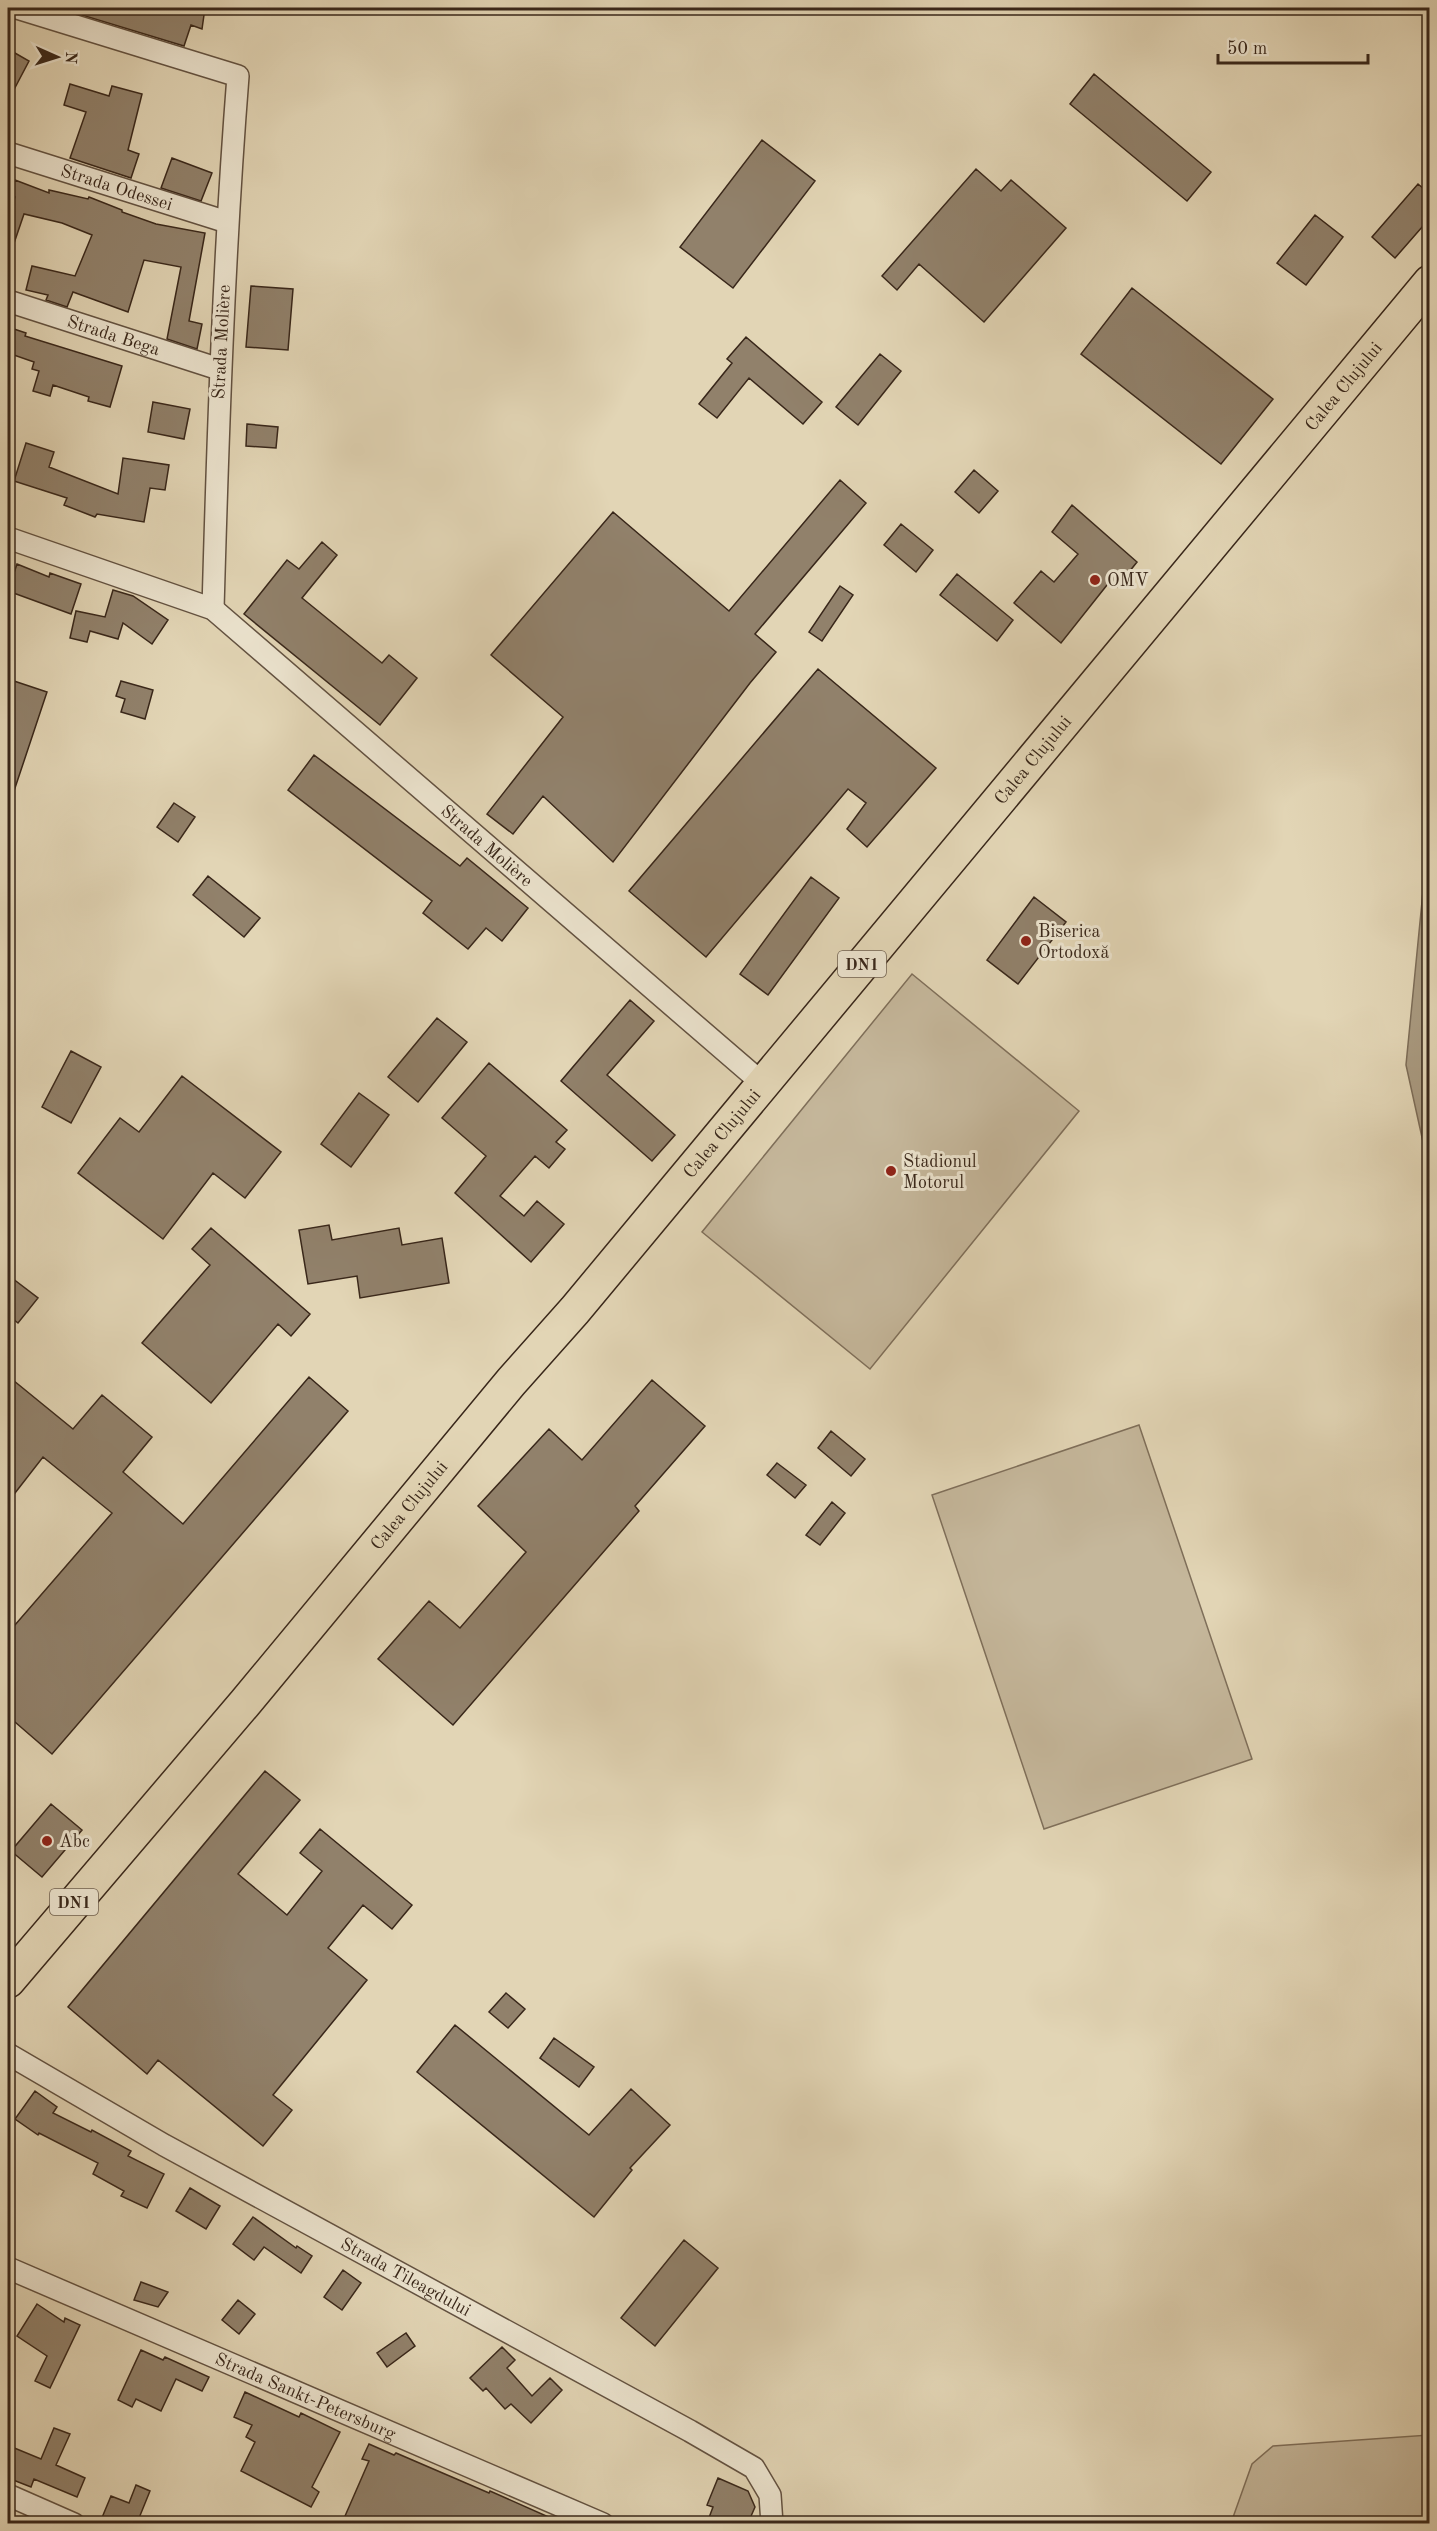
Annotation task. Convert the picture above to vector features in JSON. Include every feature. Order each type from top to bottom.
[{"type":"main road","name":"Calea Clujului","points":[[8,1981],[245,1703],[969,838],[1430,282]]},
{"type":"street","name":"Strada Molière","points":[[17,8],[238,76],[219,369],[213,609]]},
{"type":"street","name":"Strada Odessei","points":[[8,153],[227,222]]},
{"type":"street","name":"Strada Bega","points":[[8,302],[219,369]]},
{"type":"street","name":"Strada Molière","points":[[8,538],[213,609],[762,1083]]},
{"type":"street","name":"Strada Tileagdului","points":[[8,2054],[164,2145],[690,2430],[754,2468],[770,2495],[772,2523]]},
{"type":"street","name":"Strada Sankt-Petersburg","points":[[8,2268],[603,2523]]},
{"type":"street","points":[[8,2495],[74,2523]]},
{"type":"shaded area","points":[[1429,830],[1429,1169],[1406,1065]]},
{"type":"shaded area","name":"Stadionul Motorul","points":[[912,974],[1079,1111],[870,1369],[702,1232]]},
{"type":"shaded area","points":[[1139,1425],[1252,1759],[1044,1829],[932,1495]]},
{"type":"shaded area","points":[[1429,2435],[1429,2523],[1231,2523],[1252,2464],[1273,2446]]},
{"type":"building","points":[[205,8],[202,29],[191,25],[184,46],[62,9]]},
{"type":"building","points":[[8,49],[29,61],[8,101]]},
{"type":"building","points":[[1094,74],[1211,172],[1187,201],[1070,104]]},
{"type":"building","points":[[70,84],[109,96],[112,86],[142,94],[128,150],[139,154],[131,178],[70,158],[86,112],[64,105]]},
{"type":"building","points":[[762,140],[815,181],[733,288],[680,247]]},
{"type":"building","points":[[172,158],[212,173],[201,201],[161,188]]},
{"type":"building","points":[[976,169],[1001,191],[1011,180],[1066,228],[984,322],[919,264],[897,290],[882,276]]},
{"type":"building","points":[[15,180],[49,193],[49,190],[88,199],[89,197],[156,224],[205,233],[189,321],[202,324],[197,349],[167,339],[181,267],[144,260],[128,312],[73,292],[67,307],[46,300],[48,295],[26,290],[32,266],[75,276],[92,235],[62,223],[24,214],[10,255],[8,254],[8,217],[15,197],[9,195]]},
{"type":"building","points":[[1418,184],[1430,194],[1430,218],[1395,258],[1372,237]]},
{"type":"building","points":[[1315,215],[1343,237],[1306,285],[1277,263]]},
{"type":"building","points":[[251,286],[293,289],[288,350],[246,347]]},
{"type":"building","points":[[1132,288],[1273,399],[1221,464],[1081,354]]},
{"type":"building","points":[[8,327],[26,333],[25,336],[122,366],[110,407],[88,401],[89,397],[53,385],[50,396],[33,391],[39,371],[32,369],[34,362],[8,353]]},
{"type":"building","points":[[746,337],[822,402],[803,424],[749,378],[717,418],[699,404],[732,363],[727,359]]},
{"type":"building","points":[[880,354],[901,371],[858,425],[836,407]]},
{"type":"building","points":[[153,402],[190,409],[184,439],[148,432]]},
{"type":"building","points":[[247,424],[278,427],[276,448],[246,446]]},
{"type":"building","points":[[26,443],[54,452],[49,467],[118,494],[123,458],[169,465],[165,490],[150,488],[144,522],[97,514],[95,517],[64,505],[67,498],[14,481]]},
{"type":"building","points":[[974,470],[998,491],[979,513],[955,492]]},
{"type":"building","points":[[840,480],[866,503],[755,634],[776,652],[613,862],[543,796],[513,834],[487,814],[563,717],[491,655],[613,512],[729,611]]},
{"type":"building","points":[[1072,505],[1137,562],[1117,587],[1111,580],[1061,643],[1014,603],[1041,571],[1054,582],[1078,554],[1052,532]]},
{"type":"building","points":[[901,524],[933,550],[916,572],[884,545]]},
{"type":"building","points":[[322,542],[337,555],[302,598],[382,663],[389,655],[417,678],[380,725],[244,614],[287,560],[299,569]]},
{"type":"building","points":[[17,564],[49,577],[50,573],[81,584],[71,614],[8,591]]},
{"type":"building","points":[[957,574],[1013,620],[997,641],[940,595]]},
{"type":"building","points":[[840,586],[853,595],[822,641],[809,632]]},
{"type":"building","points":[[113,590],[133,596],[168,620],[152,644],[123,623],[118,639],[90,631],[87,642],[70,638],[76,611],[105,617]]},
{"type":"building","points":[[818,669],[936,768],[867,847],[847,829],[866,803],[848,789],[706,957],[629,891]]},
{"type":"building","points":[[8,679],[47,692],[10,803],[8,802]]},
{"type":"building","points":[[121,681],[153,690],[145,719],[121,712],[125,699],[116,696]]},
{"type":"building","points":[[314,755],[460,866],[467,858],[528,908],[502,941],[486,928],[468,949],[423,913],[432,901],[288,790]]},
{"type":"building","points":[[174,803],[195,817],[178,842],[157,827]]},
{"type":"building","points":[[208,876],[260,918],[244,937],[193,895]]},
{"type":"building","points":[[811,877],[839,898],[768,995],[740,974]]},
{"type":"building","name":"Biserica Ortodoxă","points":[[1034,897],[1066,922],[1018,984],[987,960]]},
{"type":"building","points":[[630,1000],[654,1021],[607,1075],[675,1135],[652,1161],[561,1081]]},
{"type":"building","points":[[437,1018],[467,1042],[418,1102],[388,1077]]},
{"type":"building","points":[[71,1051],[101,1067],[71,1123],[42,1107]]},
{"type":"building","points":[[489,1063],[567,1130],[556,1142],[565,1149],[549,1168],[535,1156],[500,1196],[524,1216],[537,1201],[564,1224],[531,1262],[455,1193],[486,1156],[442,1118]]},
{"type":"building","points":[[182,1076],[281,1152],[245,1198],[213,1173],[163,1239],[78,1173],[120,1118],[139,1132]]},
{"type":"building","points":[[359,1093],[389,1115],[351,1167],[321,1144]]},
{"type":"building","points":[[329,1225],[332,1240],[399,1228],[402,1245],[442,1238],[449,1283],[360,1298],[357,1276],[308,1284],[299,1230]]},
{"type":"building","points":[[211,1228],[310,1314],[291,1336],[278,1324],[211,1403],[142,1343],[210,1265],[192,1249]]},
{"type":"building","points":[[8,1275],[38,1298],[18,1323],[8,1315]]},
{"type":"building","points":[[8,1376],[73,1429],[102,1395],[152,1437],[123,1472],[183,1524],[309,1377],[348,1411],[52,1754],[8,1716],[8,1633],[112,1513],[43,1457],[8,1502]]},
{"type":"building","points":[[652,1380],[705,1426],[635,1506],[639,1511],[453,1725],[378,1659],[429,1601],[460,1628],[526,1552],[478,1506],[549,1429],[582,1460]]},
{"type":"building","points":[[831,1431],[865,1459],[851,1476],[818,1448]]},
{"type":"building","points":[[777,1463],[806,1485],[795,1498],[767,1475]]},
{"type":"building","points":[[832,1502],[845,1513],[820,1545],[806,1535]]},
{"type":"building","points":[[265,1771],[300,1800],[238,1874],[287,1915],[322,1871],[300,1853],[320,1829],[412,1905],[392,1929],[363,1905],[328,1948],[367,1980],[273,2095],[292,2110],[263,2146],[158,2060],[147,2074],[68,2007]]},
{"type":"building","name":"Abc","points":[[51,1804],[82,1830],[42,1877],[11,1851]]},
{"type":"building","points":[[506,1993],[525,2009],[508,2028],[489,2012]]},
{"type":"building","points":[[455,2025],[589,2135],[631,2089],[670,2125],[630,2168],[632,2170],[594,2217],[417,2072]]},
{"type":"building","points":[[554,2038],[594,2067],[579,2087],[540,2058]]},
{"type":"building","points":[[35,2091],[57,2107],[53,2113],[131,2151],[128,2156],[164,2174],[147,2208],[121,2196],[124,2191],[93,2174],[98,2163],[39,2133],[38,2135],[15,2119]]},
{"type":"building","points":[[190,2188],[220,2206],[206,2229],[176,2211]]},
{"type":"building","points":[[253,2217],[296,2248],[297,2246],[312,2256],[301,2273],[264,2247],[254,2260],[233,2244]]},
{"type":"building","points":[[684,2240],[718,2268],[655,2346],[621,2318]]},
{"type":"building","points":[[343,2270],[361,2283],[342,2310],[324,2297]]},
{"type":"building","points":[[141,2282],[168,2292],[158,2307],[134,2300]]},
{"type":"building","points":[[238,2300],[255,2314],[239,2334],[222,2320]]},
{"type":"building","points":[[37,2304],[64,2322],[65,2318],[80,2325],[50,2388],[35,2381],[47,2356],[17,2336]]},
{"type":"building","points":[[406,2333],[415,2346],[387,2367],[377,2353]]},
{"type":"building","points":[[502,2347],[515,2360],[507,2368],[532,2396],[550,2378],[562,2390],[531,2423],[511,2404],[505,2409],[486,2388],[483,2391],[470,2378]]},
{"type":"building","points":[[141,2350],[163,2360],[165,2357],[209,2377],[202,2391],[176,2379],[161,2411],[136,2399],[132,2407],[118,2400]]},
{"type":"building","points":[[245,2392],[299,2417],[301,2413],[340,2432],[312,2487],[319,2492],[311,2507],[241,2471],[255,2442],[246,2437],[252,2425],[234,2417]]},
{"type":"building","points":[[54,2428],[70,2434],[56,2465],[85,2478],[77,2497],[34,2479],[31,2487],[8,2478],[8,2457],[12,2447],[41,2459]]},
{"type":"building","points":[[369,2444],[394,2455],[396,2453],[489,2493],[490,2491],[562,2523],[342,2523],[369,2461],[362,2459]]},
{"type":"building","points":[[718,2478],[748,2491],[755,2507],[748,2523],[707,2523],[713,2507],[707,2505]]},
{"type":"building","points":[[136,2485],[150,2491],[137,2523],[110,2523],[101,2520],[111,2496],[129,2503]]},
{"type":"place","name":"OMV","points":[[1095,580]]},
{"type":"place","name":"Biserica Ortodoxă","points":[[1026,941]]},
{"type":"place","name":"Stadionul Motorul","points":[[891,1171]]},
{"type":"place","name":"Abc","points":[[47,1841]]}]
